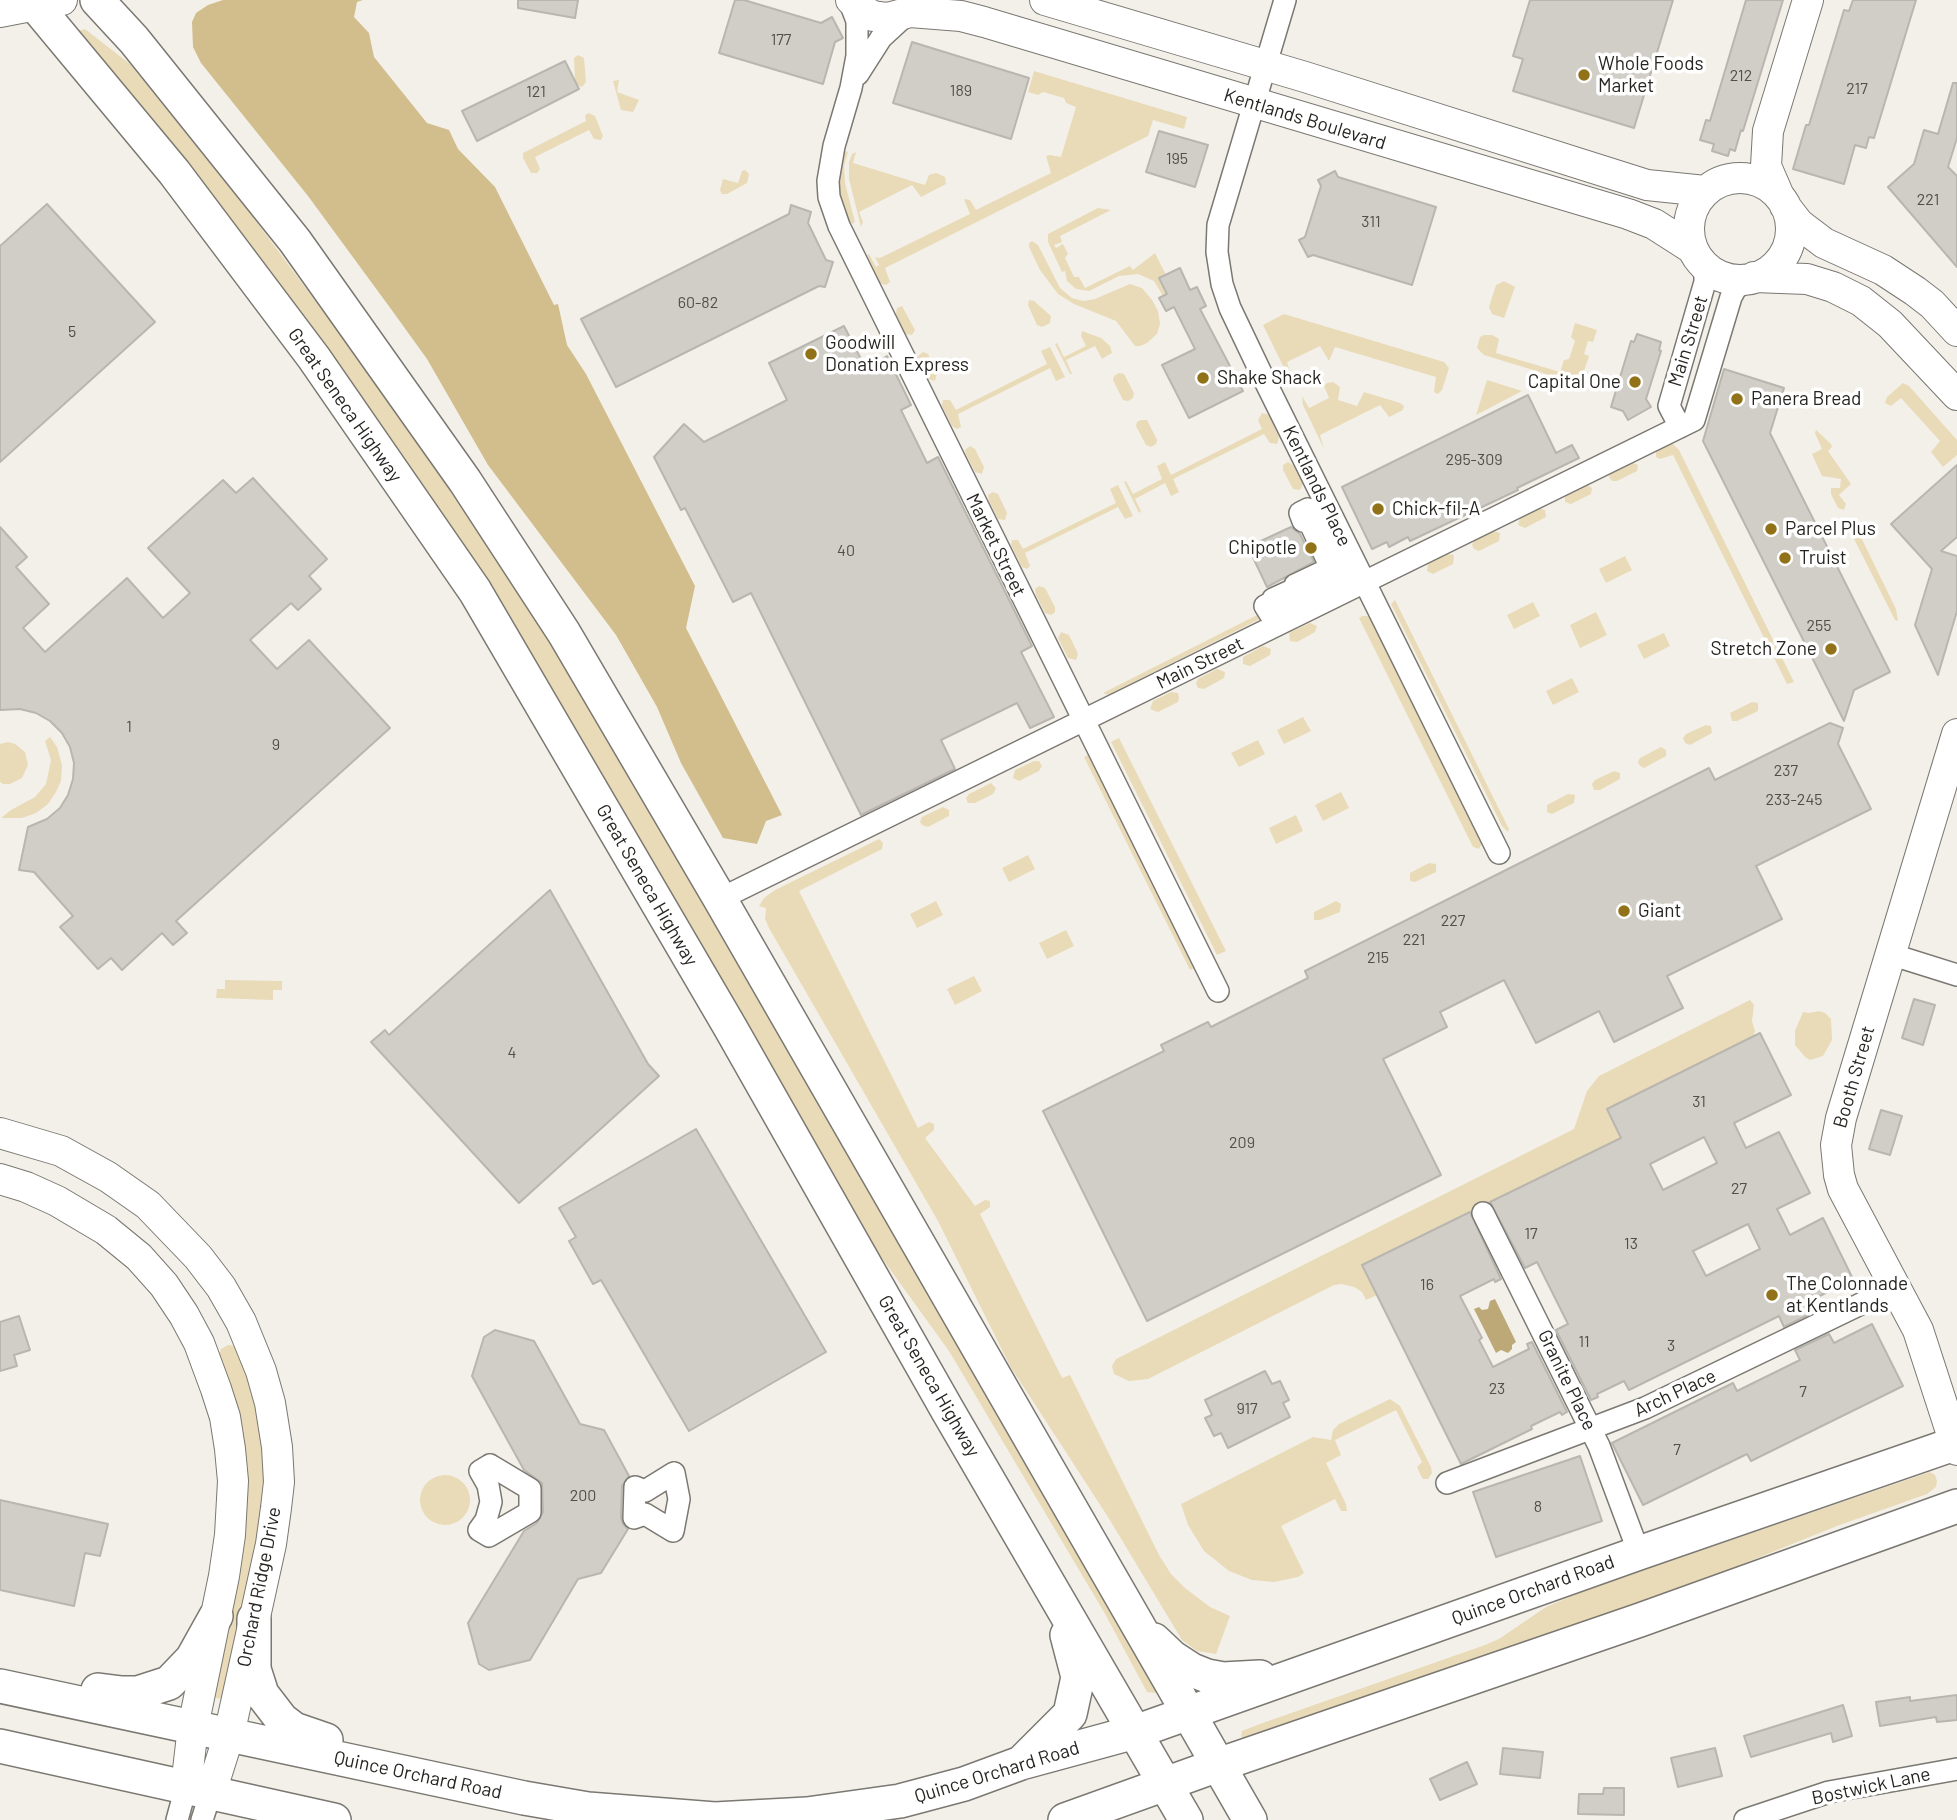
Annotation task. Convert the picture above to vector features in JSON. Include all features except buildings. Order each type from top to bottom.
[{"type":"main road","points":[[97,0],[134,40],[295,241],[465,481],[564,634],[720,899],[1250,1820]]},
{"type":"main road","name":"Great Seneca Highway","points":[[43,2],[306,347],[475,591],[1186,1820]]},
{"type":"main road","name":"Quince Orchard Road","points":[[0,1686],[524,1798],[588,1809],[715,1819],[807,1814],[900,1801],[964,1784],[1021,1763],[1135,1732],[1639,1553],[1956,1446]]},
{"type":"main road","points":[[1065,1820],[1640,1620],[1957,1506]]},
{"type":"main road","points":[[1021,1763],[1070,1714],[1076,1689],[1078,1677],[1057,1596]]},
{"type":"main road","points":[[1131,1611],[1154,1640],[1172,1657],[1207,1676],[1223,1679],[1299,1673]]},
{"type":"main road","points":[[0,1668],[104,1691],[138,1693],[169,1683],[181,1673],[216,1616]]},
{"type":"main road","points":[[254,1619],[254,1669],[257,1683],[270,1707],[294,1729],[327,1740],[514,1781],[623,1797],[659,1815]]},
{"type":"main road","points":[[0,1746],[200,1800],[334,1820]]},
{"type":"street","name":"Kentlands Boulevard","points":[[850,0],[873,16],[888,18],[917,6],[984,22],[1628,214],[1654,224],[1694,251]]},
{"type":"street","name":"Market Street","points":[[850,0],[857,21],[857,56],[828,181],[829,197],[839,226],[1218,991]]},
{"type":"street","name":"Kentlands Boulevard","points":[[1045,0],[1647,185],[1712,187]]},
{"type":"street","name":"Kentlands Place","points":[[1285,0],[1218,225],[1217,252],[1222,284],[1251,353],[1499,853]]},
{"type":"street","points":[[1754,277],[1777,263],[1788,246],[1791,228],[1766,166],[1768,131],[1808,0]]},
{"type":"street","points":[[0,12],[43,2]]},
{"type":"street","name":"Market Street","points":[[851,88],[861,66],[881,38],[917,6]]},
{"type":"street","points":[[1768,131],[1750,161],[1712,187],[1692,211],[1689,224],[1694,251],[1710,270],[1724,277],[1807,279],[1833,287],[1861,301],[1898,331],[1957,395]]},
{"type":"street","points":[[1712,187],[1733,178],[1753,180],[1770,188],[1799,224],[1824,243],[1883,270],[1915,291],[1932,304],[1957,331]]},
{"type":"street","name":"Main Street","points":[[1680,428],[1669,406],[1705,282],[1694,251]]},
{"type":"street","name":"Main Street","points":[[720,899],[1694,420],[1731,297],[1736,288],[1754,277]]},
{"type":"street","points":[[1311,509],[1317,514],[1343,565],[1344,575],[1270,614],[1265,606],[1274,601],[1273,599],[1331,568],[1308,519],[1303,521],[1300,513],[1311,509]]},
{"type":"street","name":"Booth Street","points":[[1956,1446],[1924,1344],[1843,1189],[1836,1158],[1841,1118],[1957,734]]},
{"type":"street","points":[[1890,954],[1957,975]]},
{"type":"street","name":"Orchard Ridge Drive","points":[[0,1133],[61,1152],[108,1177],[148,1205],[198,1257],[220,1286],[241,1322],[270,1402],[279,1482],[276,1508],[229,1735],[200,1800]]},
{"type":"street","name":"Orchard Ridge Drive","points":[[0,1179],[58,1200],[106,1230],[139,1257],[164,1285],[184,1314],[199,1343],[225,1417],[233,1481],[230,1535],[193,1727],[200,1800]]},
{"type":"street","name":"Granite Place","points":[[1483,1213],[1591,1429],[1639,1553]]},
{"type":"street","name":"Arch Place","points":[[1447,1483],[1657,1403],[1896,1287]]},
{"type":"street","name":"Bostwick Lane","points":[[1745,1820],[1829,1792],[1957,1769]]},
{"type":"street","points":[[177,1820],[200,1800]]},
{"type":"shaded area","points":[[223,0],[363,0],[357,2],[354,17],[369,33],[374,57],[427,123],[449,130],[458,149],[495,187],[554,305],[558,304],[567,345],[586,374],[695,586],[686,628],[782,815],[766,821],[757,844],[723,838],[681,763],[657,707],[616,635],[488,465],[427,359],[391,309],[308,196],[201,63],[193,47],[192,22],[196,13]]},
{"type":"shaded area","points":[[85,29],[130,64],[244,205],[351,349],[359,348],[557,646],[1157,1690],[1155,1693],[1147,1692],[1104,1612],[949,1351],[863,1232],[603,786],[74,32]]},
{"type":"shaded area","points":[[578,55],[584,58],[586,82],[582,87],[575,81],[574,58]]},
{"type":"shaded area","points":[[1034,71],[1187,117],[1184,129],[1153,120],[1148,136],[885,268],[890,282],[886,285],[880,283],[867,255],[869,254],[876,267],[879,265],[875,257],[880,258],[970,214],[964,199],[970,200],[976,210],[1051,173],[1046,156],[1061,157],[1076,107],[1066,103],[1064,98],[1043,92],[1038,95],[1028,92]]},
{"type":"shaded area","points":[[619,80],[617,92],[639,100],[633,112],[621,110],[613,81]]},
{"type":"shaded area","points":[[588,113],[595,116],[603,136],[601,140],[594,139],[589,130],[535,157],[540,169],[537,173],[531,173],[523,153],[586,121],[585,116]]},
{"type":"shaded area","points":[[845,151],[848,152],[844,166],[845,183],[855,222],[852,224],[847,217],[839,190],[841,161]]},
{"type":"shaded area","points":[[856,152],[853,163],[925,185],[929,175],[936,173],[945,177],[946,184],[921,197],[912,185],[859,212],[863,222],[861,227],[849,179],[849,162],[852,154]]},
{"type":"shaded area","points":[[745,170],[749,174],[747,183],[722,194],[720,190],[723,179],[738,183],[742,171]]},
{"type":"shaded area","points":[[1098,208],[1111,210],[1060,236],[1062,242],[1054,245],[1056,248],[1063,244],[1068,254],[1065,258],[1074,277],[1079,277],[1085,288],[1130,266],[1133,270],[1155,253],[1166,275],[1167,294],[1163,296],[1154,281],[1138,274],[1119,276],[1089,291],[1076,289],[1067,281],[1065,271],[1062,272],[1048,242],[1048,234]]},
{"type":"shaded area","points":[[1032,241],[1038,245],[1060,288],[1072,298],[1083,301],[1095,299],[1130,284],[1142,288],[1158,311],[1160,324],[1157,334],[1147,343],[1135,346],[1116,321],[1074,304],[1058,294],[1040,270],[1029,247]]},
{"type":"shaded area","points":[[1504,281],[1515,287],[1504,318],[1492,314],[1489,307],[1496,285]]},
{"type":"shaded area","points":[[1029,300],[1034,301],[1051,316],[1050,323],[1042,327],[1037,325],[1028,305]]},
{"type":"shaded area","points":[[902,306],[915,330],[912,335],[905,334],[896,314],[897,308]]},
{"type":"shaded area","points":[[1284,314],[1444,362],[1449,368],[1442,390],[1438,394],[1434,392],[1436,377],[1335,347],[1329,361],[1320,346],[1287,362],[1291,376],[1286,372],[1263,325]]},
{"type":"shaded area","points":[[1575,323],[1597,330],[1593,342],[1588,341],[1584,354],[1589,356],[1584,371],[1570,379],[1484,355],[1477,348],[1480,337],[1492,335],[1499,339],[1496,353],[1560,372],[1564,360],[1569,359],[1575,341],[1571,337]]},
{"type":"shaded area","points":[[1082,331],[1101,338],[1110,346],[1112,353],[1102,359],[1095,346],[1066,360],[1070,374],[1055,344],[1057,343],[1064,357],[1086,346],[1081,336]]},
{"type":"shaded area","points":[[1050,347],[1065,377],[1056,381],[1050,368],[958,414],[961,427],[957,429],[952,426],[942,406],[943,400],[950,400],[956,410],[1047,364],[1041,351]]},
{"type":"shaded area","points":[[923,352],[928,354],[937,374],[935,381],[928,379],[919,360],[918,356]]},
{"type":"shaded area","points":[[1119,373],[1124,374],[1134,393],[1133,398],[1128,401],[1123,400],[1113,380]]},
{"type":"shaded area","points":[[1487,380],[1522,391],[1476,415]]},
{"type":"shaded area","points":[[1333,382],[1340,387],[1338,400],[1357,406],[1364,392],[1400,403],[1404,406],[1403,410],[1389,417],[1380,405],[1320,435],[1324,449],[1303,405],[1302,396],[1309,408],[1329,398],[1324,386]]},
{"type":"shaded area","points":[[1903,383],[1909,386],[1957,440],[1957,455],[1943,467],[1931,452],[1940,441],[1901,398],[1891,406],[1885,403],[1887,397]]},
{"type":"shaded area","points":[[1262,413],[1269,415],[1279,437],[1277,444],[1270,443],[1264,434],[1173,479],[1179,492],[1171,496],[1165,483],[1135,499],[1141,511],[1139,513],[1124,482],[1126,481],[1133,494],[1162,479],[1157,466],[1165,462],[1171,475],[1262,429],[1258,420]]},
{"type":"shaded area","points":[[1141,420],[1147,420],[1157,440],[1151,447],[1146,445],[1136,426]]},
{"type":"shaded area","points":[[1816,430],[1831,444],[1832,447],[1828,451],[1851,484],[1839,495],[1846,504],[1844,510],[1838,508],[1831,494],[1831,488],[1840,488],[1841,479],[1822,476],[1812,454],[1822,449]]},
{"type":"shaded area","points":[[1673,444],[1679,450],[1794,682],[1787,684],[1673,455],[1660,459],[1656,457],[1656,450]]},
{"type":"shaded area","points":[[970,446],[975,449],[984,467],[982,474],[975,472],[966,454],[965,450]]},
{"type":"shaded area","points":[[1288,462],[1293,465],[1303,484],[1300,490],[1293,489],[1283,470],[1283,465]]},
{"type":"shaded area","points":[[1631,462],[1638,465],[1637,471],[1612,481],[1610,472]]},
{"type":"shaded area","points":[[1586,484],[1592,488],[1591,494],[1571,504],[1565,502],[1565,495]]},
{"type":"shaded area","points":[[1118,485],[1133,516],[1125,519],[1118,507],[1025,553],[1030,566],[1027,569],[1022,567],[1011,545],[1012,540],[1018,540],[1023,549],[1116,503],[1110,489]]},
{"type":"shaded area","points":[[993,492],[998,494],[1007,513],[1005,520],[998,519],[989,501],[988,495]]},
{"type":"shaded area","points":[[1538,508],[1545,510],[1546,517],[1525,528],[1518,525],[1520,518]]},
{"type":"shaded area","points":[[1850,525],[1858,531],[1896,609],[1898,621],[1895,620],[1849,529]]},
{"type":"shaded area","points":[[1493,531],[1500,533],[1499,541],[1479,551],[1474,549],[1474,541]]},
{"type":"shaded area","points":[[1446,554],[1454,555],[1453,564],[1433,574],[1427,571],[1428,563]]},
{"type":"shaded area","points":[[1625,556],[1632,570],[1606,583],[1599,569]]},
{"type":"shaded area","points":[[1039,586],[1045,588],[1055,607],[1055,612],[1051,615],[1045,613],[1036,595],[1035,589]]},
{"type":"shaded area","points":[[1395,600],[1509,829],[1508,832],[1502,826],[1391,604]]},
{"type":"shaded area","points":[[1533,602],[1540,616],[1514,629],[1507,615]]},
{"type":"shaded area","points":[[1267,610],[1270,614],[1108,695],[1103,693]]},
{"type":"shaded area","points":[[1596,612],[1607,635],[1580,648],[1570,625]]},
{"type":"shaded area","points":[[1369,616],[1480,838],[1482,843],[1479,849],[1473,847],[1359,618]]},
{"type":"shaded area","points":[[1310,623],[1317,626],[1315,632],[1297,642],[1290,641],[1289,633]]},
{"type":"shaded area","points":[[1061,632],[1069,635],[1078,654],[1076,660],[1068,658],[1058,638]]},
{"type":"shaded area","points":[[1664,633],[1670,646],[1644,659],[1637,645]]},
{"type":"shaded area","points":[[1263,646],[1271,649],[1270,655],[1250,666],[1243,664],[1243,657]]},
{"type":"shaded area","points":[[1217,669],[1225,672],[1224,678],[1204,689],[1198,688],[1198,679]]},
{"type":"shaded area","points":[[1572,678],[1579,692],[1553,705],[1546,691]]},
{"type":"shaded area","points":[[1171,692],[1178,693],[1178,702],[1158,712],[1150,709],[1153,701]]},
{"type":"shaded area","points":[[1752,702],[1758,703],[1758,711],[1732,721],[1730,713]]},
{"type":"shaded area","points":[[1303,717],[1311,731],[1284,744],[1277,730]]},
{"type":"shaded area","points":[[1706,725],[1711,726],[1712,733],[1690,745],[1685,743],[1683,738],[1686,734]]},
{"type":"shaded area","points":[[50,737],[57,747],[62,765],[61,781],[56,792],[48,804],[36,813],[22,818],[1,818],[35,797],[46,784],[51,760],[45,741]]},
{"type":"shaded area","points":[[1119,738],[1226,951],[1217,955],[1111,742]]},
{"type":"shaded area","points":[[1258,740],[1265,754],[1239,767],[1231,753]]},
{"type":"shaded area","points":[[8,742],[25,752],[28,765],[22,778],[10,784],[3,784],[0,782],[0,744]]},
{"type":"shaded area","points":[[1661,747],[1666,750],[1666,756],[1644,768],[1640,766],[1640,758]]},
{"type":"shaded area","points":[[1088,755],[1195,968],[1190,970],[1084,757]]},
{"type":"shaded area","points":[[1039,761],[1042,766],[1039,771],[1019,781],[1013,778],[1015,770]]},
{"type":"shaded area","points":[[1614,771],[1620,773],[1620,779],[1600,790],[1594,790],[1592,784],[1595,780]]},
{"type":"shaded area","points":[[991,783],[996,788],[993,794],[975,803],[968,803],[966,798],[969,794]]},
{"type":"shaded area","points":[[1341,792],[1349,808],[1323,821],[1315,805]]},
{"type":"shaded area","points":[[1568,794],[1575,795],[1574,803],[1552,814],[1547,812],[1547,805]]},
{"type":"shaded area","points":[[943,807],[949,810],[949,816],[928,827],[922,825],[922,817]]},
{"type":"shaded area","points":[[1296,815],[1303,831],[1276,844],[1269,828]]},
{"type":"shaded area","points":[[879,839],[883,843],[882,849],[799,891],[918,1128],[929,1122],[934,1124],[934,1130],[925,1138],[975,1206],[985,1200],[990,1201],[990,1207],[980,1214],[1062,1378],[1070,1375],[1159,1555],[1171,1574],[1185,1588],[1210,1607],[1230,1616],[1216,1654],[1197,1651],[1182,1640],[1108,1517],[1010,1366],[938,1221],[769,928],[765,919],[766,908],[759,906],[764,898],[775,890]]},
{"type":"shaded area","points":[[1028,855],[1035,869],[1009,882],[1002,868]]},
{"type":"shaded area","points":[[1429,863],[1436,864],[1436,872],[1415,882],[1410,881],[1410,873]]},
{"type":"shaded area","points":[[936,901],[943,915],[917,928],[910,914]]},
{"type":"shaded area","points":[[1336,901],[1341,904],[1340,912],[1314,920],[1314,912]]},
{"type":"shaded area","points":[[1066,930],[1074,946],[1047,959],[1039,943]]},
{"type":"shaded area","points":[[974,976],[982,991],[955,1005],[947,989]]},
{"type":"shaded area","points":[[225,980],[282,981],[282,990],[273,990],[273,1000],[216,998],[217,989],[225,989]]},
{"type":"shaded area","points":[[1750,1000],[1754,1005],[1753,1036],[1607,1109],[1621,1138],[1363,1265],[1377,1295],[1366,1300],[1362,1292],[1354,1287],[1334,1285],[1148,1379],[1129,1381],[1114,1374],[1112,1366],[1116,1359],[1574,1129],[1587,1091],[1599,1076]]},
{"type":"shaded area","points":[[1819,1011],[1831,1019],[1832,1040],[1823,1056],[1810,1060],[1795,1045],[1795,1031],[1803,1012]]},
{"type":"shaded area","points":[[1495,1299],[1516,1342],[1508,1353],[1501,1350],[1496,1353],[1474,1309],[1488,1309],[1490,1301]]},
{"type":"shaded area","points":[[228,1345],[236,1346],[261,1414],[267,1494],[227,1700],[207,1696],[232,1581],[218,1358],[221,1349]]},
{"type":"shaded area","points":[[1390,1399],[1400,1406],[1431,1467],[1432,1473],[1428,1479],[1423,1479],[1420,1474],[1417,1467],[1422,1462],[1396,1410],[1335,1440],[1341,1455],[1326,1463],[1347,1511],[1341,1511],[1335,1499],[1281,1526],[1304,1573],[1298,1577],[1274,1582],[1252,1580],[1229,1571],[1204,1551],[1188,1525],[1181,1504],[1313,1437],[1331,1440],[1333,1430],[1339,1424]]},
{"type":"shaded area","points":[[1930,1472],[1935,1475],[1937,1481],[1936,1487],[1927,1494],[1837,1526],[1658,1598],[1244,1739],[1241,1736],[1242,1731],[1260,1724],[1485,1645],[1499,1639],[1546,1607],[1588,1589]]},
{"type":"shaded area","points":[[445,1475],[462,1483],[470,1500],[462,1517],[445,1525],[428,1517],[420,1500],[428,1483]]},
{"type":"place","name":"Whole Foods Market","points":[[1584,75]]},
{"type":"place","name":"Goodwill Donation Express","points":[[811,354]]},
{"type":"place","name":"Shake Shack","points":[[1203,378]]},
{"type":"place","name":"Capital One","points":[[1635,382]]},
{"type":"place","name":"Panera Bread","points":[[1737,399]]},
{"type":"place","name":"Chick-fil-A","points":[[1378,509]]},
{"type":"place","name":"Parcel Plus","points":[[1771,529]]},
{"type":"place","name":"Chipotle","points":[[1311,548]]},
{"type":"place","name":"Truist","points":[[1785,558]]},
{"type":"place","name":"Stretch Zone","points":[[1831,649]]},
{"type":"place","name":"Giant","points":[[1624,911]]},
{"type":"place","name":"The Colonnade at Kentlands","points":[[1772,1295]]}]
